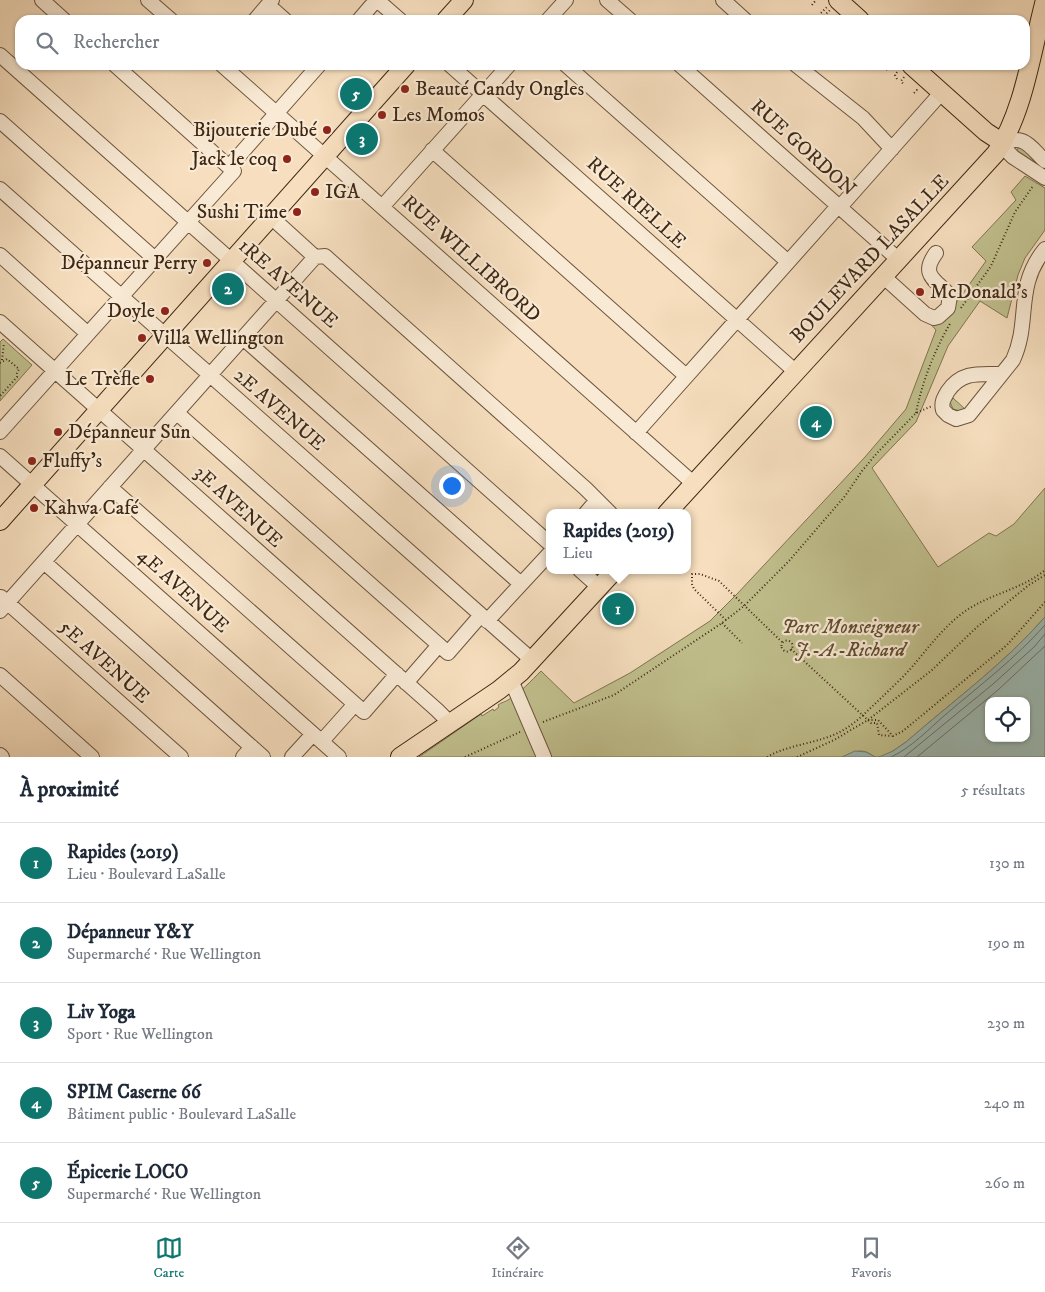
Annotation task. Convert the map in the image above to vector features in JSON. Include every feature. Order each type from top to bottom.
[{"type":"main road","points":[[450,15],[464,0]]},
{"type":"main road","name":"BOULEVARD LASALLE","points":[[1030,59],[1045,0]]},
{"type":"main road","points":[[830,7],[848,15]]},
{"type":"main road","points":[[0,521],[401,70]]},
{"type":"main road","name":"BOULEVARD LASALLE","points":[[671,509],[996,153],[1013,122],[1027,70]]},
{"type":"main road","points":[[904,74],[942,92],[986,132],[1003,142]]},
{"type":"main road","points":[[400,757],[511,680],[611,574]]},
{"type":"street","points":[[42,0],[58,15]]},
{"type":"street","points":[[148,0],[165,15]]},
{"type":"street","points":[[552,15],[566,0]]},
{"type":"street","points":[[607,0],[624,15]]},
{"type":"street","points":[[723,0],[740,15]]},
{"type":"street","points":[[259,15],[270,2],[281,15]]},
{"type":"street","points":[[363,15],[374,3],[392,15]]},
{"type":"street","name":"1RE AVENUE","points":[[0,55],[15,68]]},
{"type":"street","name":"1RE AVENUE","points":[[17,70],[546,540]]},
{"type":"street","points":[[0,432],[234,171],[121,70]]},
{"type":"street","name":"RUE WILLIBRORD","points":[[228,70],[694,483]]},
{"type":"street","points":[[229,167],[315,70]]},
{"type":"street","name":"RUE RIELLE","points":[[456,70],[796,372]]},
{"type":"street","points":[[382,206],[505,70]]},
{"type":"street","points":[[572,70],[787,261]]},
{"type":"street","name":"RUE GORDON","points":[[686,70],[899,260]]},
{"type":"street","points":[[802,70],[863,118],[892,149]]},
{"type":"street","points":[[636,433],[787,261],[892,149],[942,92]]},
{"type":"street","points":[[0,121],[155,259]]},
{"type":"street","points":[[1041,179],[1009,154],[1003,142],[1020,139],[1045,161]]},
{"type":"street","points":[[432,150],[685,375]]},
{"type":"street","name":"2E AVENUE","points":[[0,189],[532,660]]},
{"type":"street","points":[[271,217],[315,257]]},
{"type":"street","points":[[1001,374],[975,374],[958,379],[944,398],[943,410],[956,419],[968,415],[1013,360],[1017,352],[1027,280],[1036,260],[1045,249]]},
{"type":"street","points":[[884,277],[925,314],[934,318],[938,317],[948,308],[950,296],[931,278],[929,272],[931,261],[936,253]]},
{"type":"street","points":[[0,255],[88,334]]},
{"type":"street","points":[[2,603],[44,562],[315,257],[325,256],[606,509]]},
{"type":"street","name":"3E AVENUE","points":[[0,322],[450,723]]},
{"type":"street","points":[[243,338],[521,584]]},
{"type":"street","points":[[177,413],[448,653],[521,584],[546,557]]},
{"type":"street","name":"4E AVENUE","points":[[0,456],[339,757]]},
{"type":"street","points":[[110,487],[364,712],[439,645]]},
{"type":"street","points":[[590,509],[598,500]]},
{"type":"street","points":[[44,562],[247,752],[263,757]]},
{"type":"street","points":[[584,574],[599,588]]},
{"type":"street","name":"5E AVENUE","points":[[2,603],[181,757]]},
{"type":"street","points":[[0,675],[92,757]]},
{"type":"street","points":[[511,680],[544,757]]},
{"type":"street","points":[[292,757],[317,738],[355,704]]},
{"type":"path","points":[[812,5],[816,0]]},
{"type":"path","points":[[821,13],[830,7]]},
{"type":"path","points":[[904,74],[901,81],[904,84]]},
{"type":"path","points":[[914,92],[919,90]]},
{"type":"path","points":[[958,312],[991,266],[1015,212],[1041,179]]},
{"type":"path","points":[[916,413],[920,396],[940,340],[954,319]]},
{"type":"path","points":[[0,396],[17,377],[16,372],[20,369],[7,359],[1,361],[5,338]]},
{"type":"path","points":[[465,757],[614,695],[722,623],[744,606],[789,561],[845,496],[877,453],[916,413],[924,408],[942,404]]},
{"type":"path","points":[[767,757],[786,748],[832,735],[845,729],[863,715],[910,669],[937,636],[966,611],[988,598],[1035,578],[1045,570]]},
{"type":"path","points":[[726,620],[694,589],[692,574],[700,574],[719,581],[782,642]]},
{"type":"path","points":[[797,757],[834,740],[868,720],[932,670],[977,627],[1029,585],[1045,575]]},
{"type":"path","points":[[791,649],[871,723],[878,722],[879,734],[888,737],[903,731],[1007,645],[1045,602]]},
{"type":"path","points":[[722,623],[742,643]]},
{"type":"path","points":[[782,642],[790,641],[792,644],[791,649]]},
{"type":"path","points":[[782,642],[781,647],[783,650],[791,649]]},
{"type":"path","points":[[868,720],[878,720],[893,736]]},
{"type":"green space","points":[[1019,147],[1022,147],[1039,166],[1018,154],[1016,151]]},
{"type":"green space","name":"Parc Monseigneur J.-A.-Richard","points":[[1025,176],[1045,188],[1045,230],[1025,258],[1018,275],[1007,318],[980,301],[948,346],[916,422],[872,468],[938,567],[989,533],[996,536],[1014,524],[1045,488],[1045,617],[1013,651],[906,742],[881,757],[860,751],[842,757],[419,757],[481,714],[482,716],[493,709],[494,711],[499,707],[498,705],[517,694],[541,671],[574,703],[630,673],[710,621],[865,457],[906,409],[936,330],[926,319],[951,310],[986,261],[972,247],[1016,200],[1011,192]]},
{"type":"green space","points":[[3,339],[32,365],[0,401],[0,342]]},
{"type":"green space","points":[[953,398],[965,409],[960,411],[953,409],[950,402]]},
{"type":"water","points":[[1045,617],[1045,757],[879,757],[893,751],[906,742],[1013,651]]},
{"type":"water","points":[[855,751],[866,752],[875,757],[842,757]]},
{"type":"place","name":"Beauté Candy Ongles","points":[[405,89]]},
{"type":"place","name":"Épicerie LOCO","points":[[356,94]]},
{"type":"place","name":"Les Momos","points":[[382,115]]},
{"type":"place","name":"Bijouterie Dubé","points":[[327,130]]},
{"type":"place","name":"Liv Yoga","points":[[362,139]]},
{"type":"place","name":"Jack le coq","points":[[287,159]]},
{"type":"place","name":"IGA","points":[[315,192]]},
{"type":"place","name":"Sushi Time","points":[[297,212]]},
{"type":"place","name":"Dépanneur Perry","points":[[207,263]]},
{"type":"place","name":"Dépanneur Y&Y","points":[[228,289]]},
{"type":"place","name":"McDonald's","points":[[920,292]]},
{"type":"place","name":"Doyle","points":[[165,311]]},
{"type":"place","name":"Villa Wellington","points":[[142,338]]},
{"type":"place","name":"Le Trèfle","points":[[150,379]]},
{"type":"place","name":"SPIM Caserne 66","points":[[816,422]]},
{"type":"place","name":"Dépanneur Sun","points":[[58,432]]},
{"type":"place","name":"Fluffy's","points":[[32,461]]},
{"type":"place","name":"Kahwa Café","points":[[34,508]]},
{"type":"place","name":"Rapides (2019)","points":[[618,609]]}]
